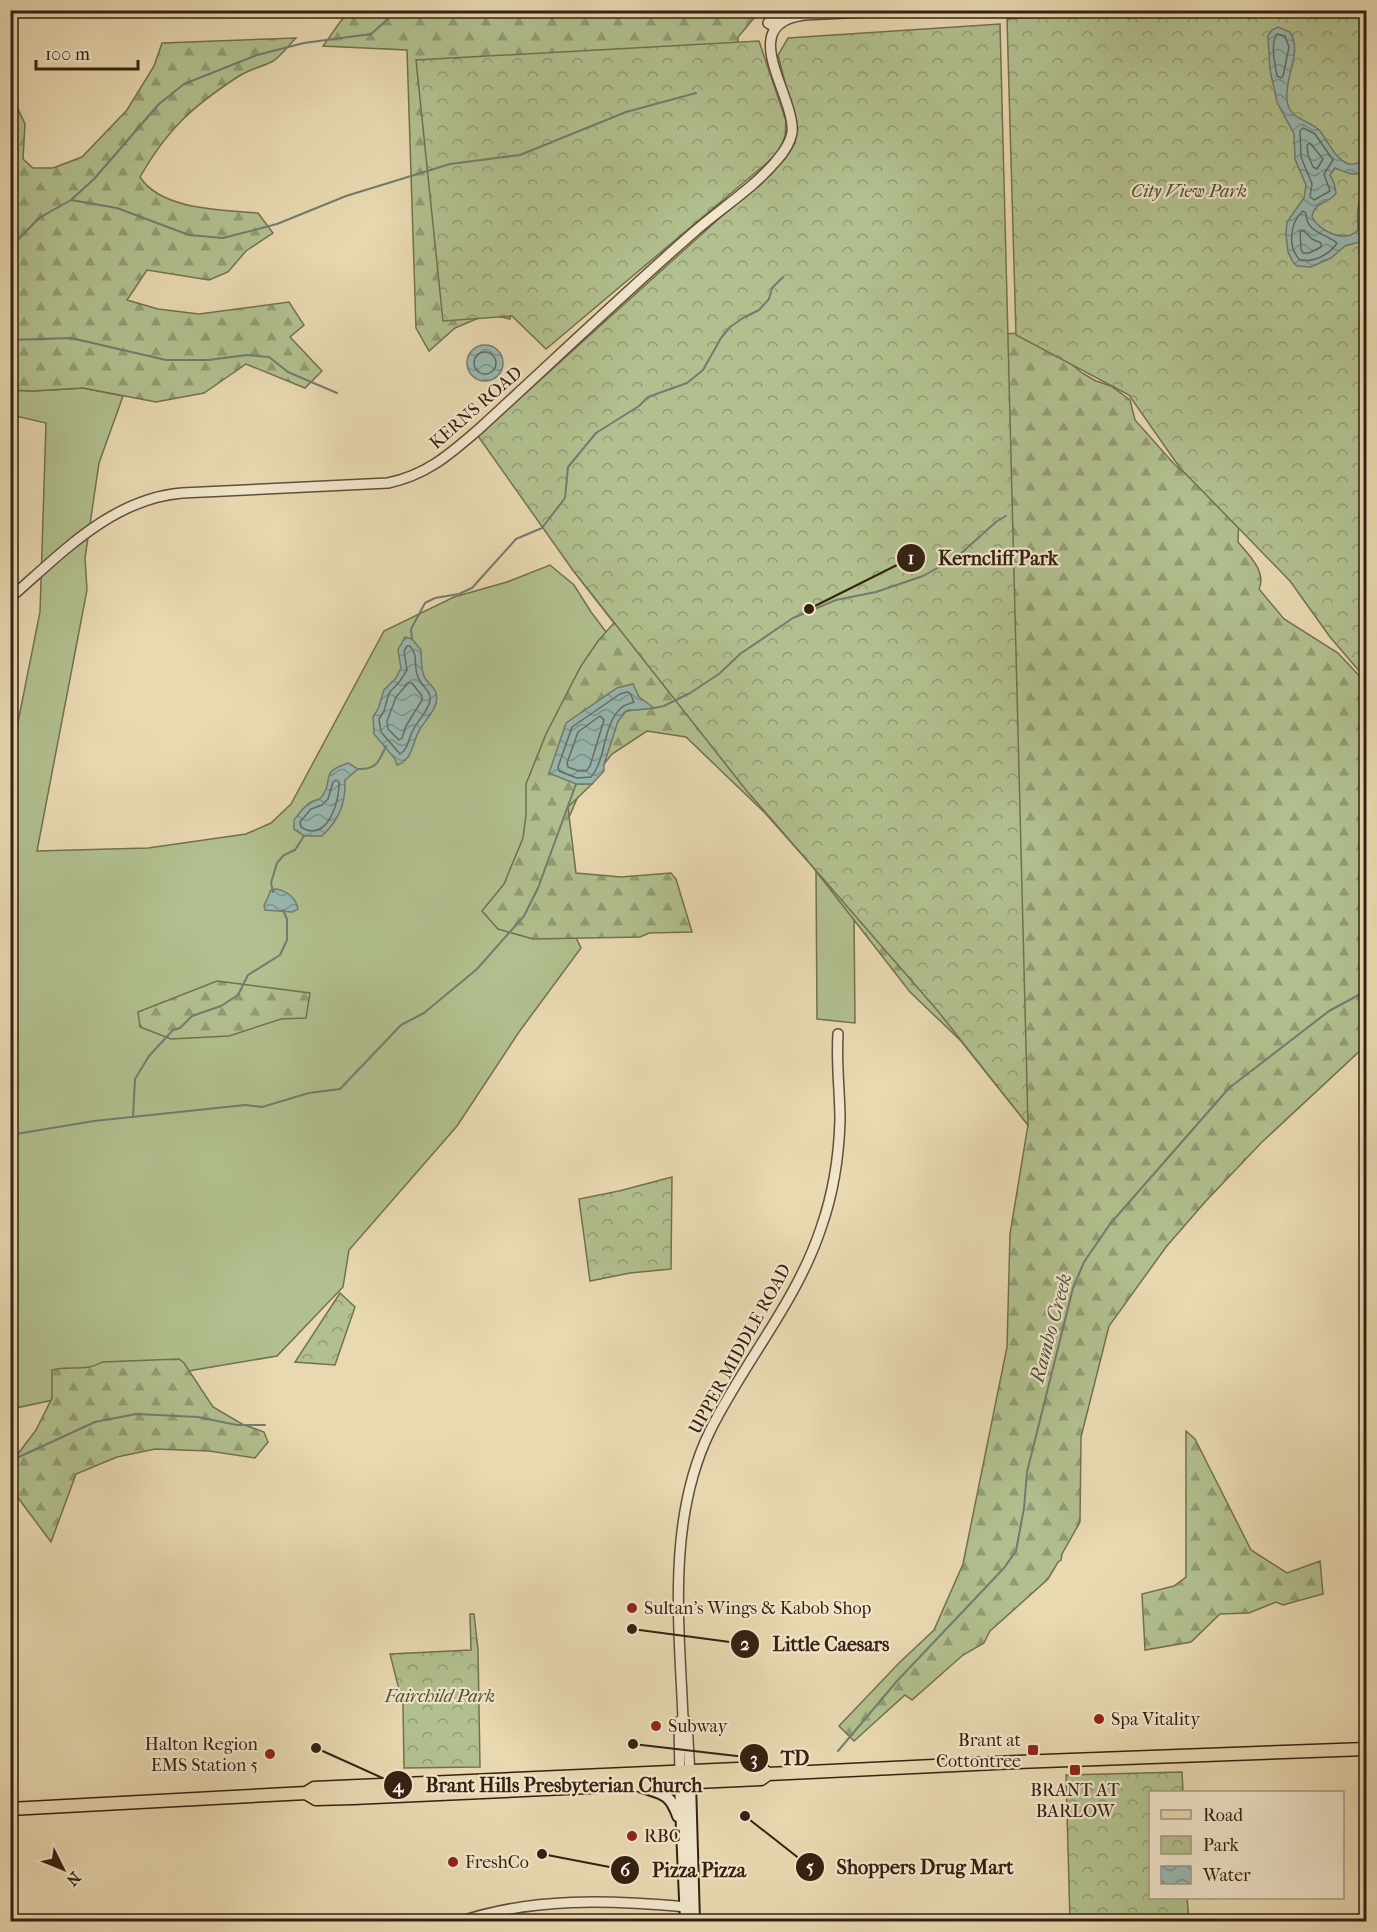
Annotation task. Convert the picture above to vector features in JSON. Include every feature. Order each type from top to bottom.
[{"type":"main road","points":[[306,1793],[316,1799],[633,1784],[760,1768],[768,1774],[1366,1749]]},
{"type":"main road","points":[[10,1809],[306,1793],[314,1788],[685,1777]]},
{"type":"main road","name":"UPPER MIDDLE ROAD","points":[[685,1777],[680,1822],[686,1922]]},
{"type":"main road","name":"UPPER MIDDLE ROAD","points":[[685,1777],[694,1922]]},
{"type":"main road","points":[[633,1784],[664,1793],[675,1806],[680,1822]]},
{"type":"street","name":"KERNS ROAD","points":[[10,598],[91,529],[118,512],[148,498],[182,493],[388,483],[421,473],[442,460],[479,429],[694,231],[775,163],[788,146],[792,123],[773,59],[772,25],[793,16],[907,10]]},
{"type":"street","name":"UPPER MIDDLE ROAD","points":[[685,1777],[687,1722],[683,1718],[679,1620],[680,1548],[691,1484],[709,1433],[790,1296],[821,1228],[834,1176],[838,1140],[838,1034]]},
{"type":"street","points":[[459,1922],[517,1906],[623,1901],[686,1907]]},
{"type":"green space","points":[[348,11],[760,11],[738,37],[737,53],[512,305],[510,319],[488,314],[455,328],[429,351],[416,328],[407,50],[323,46]]},
{"type":"green space","name":"City View Park","points":[[1195,11],[1366,11],[1366,679],[1330,637],[1290,581],[1180,468],[1129,395],[1016,335],[1007,19]]},
{"type":"green space","points":[[1000,24],[1028,1125],[937,1010],[746,790],[572,569],[478,436],[785,159],[795,143],[797,129],[778,55],[788,38]]},
{"type":"green space","points":[[296,38],[273,61],[239,76],[195,108],[160,145],[140,177],[150,188],[177,202],[210,209],[258,213],[273,233],[246,251],[228,272],[209,280],[147,270],[127,300],[158,309],[199,314],[289,302],[304,325],[290,337],[322,371],[305,388],[246,364],[204,393],[156,402],[83,388],[11,390],[11,94],[25,124],[23,159],[33,168],[53,168],[82,157],[127,110],[154,66],[162,43]]},
{"type":"green space","points":[[759,41],[786,121],[785,136],[779,151],[768,162],[546,349],[512,316],[443,321],[416,60]]},
{"type":"green space","points":[[1033,332],[1082,373],[1111,386],[1130,400],[1135,420],[1175,465],[1215,499],[1239,515],[1238,542],[1259,570],[1261,583],[1259,589],[1284,619],[1338,653],[1366,683],[1366,1047],[1261,1143],[1205,1202],[1166,1247],[1109,1326],[1081,1437],[1080,1522],[1061,1560],[1048,1579],[990,1631],[984,1643],[963,1655],[912,1700],[905,1695],[854,1741],[839,1726],[934,1630],[963,1564],[1007,1347],[1010,1234],[1028,1125],[961,1041],[910,992],[812,866],[765,813],[686,737],[647,731],[612,754],[604,764],[618,721],[626,711],[653,708],[639,697],[632,684],[576,784],[592,784],[568,807],[576,873],[621,877],[671,873],[676,879],[692,932],[649,933],[640,937],[533,939],[498,929],[482,911],[504,884],[523,838],[526,784],[546,734],[581,666],[614,623],[572,569],[1006,334]]},
{"type":"green space","points":[[83,388],[123,396],[99,463],[85,558],[87,590],[37,851],[148,848],[246,834],[271,823],[291,804],[384,631],[454,597],[507,582],[550,565],[574,585],[591,612],[644,682],[607,729],[545,873],[581,948],[519,1032],[457,1126],[349,1250],[343,1287],[277,1356],[194,1370],[16,1408],[11,1419],[10,762],[40,612],[46,423],[11,415],[11,390]]},
{"type":"green space","points":[[816,871],[854,914],[855,1023],[817,1019]]},
{"type":"green space","points":[[217,981],[310,993],[306,1018],[281,1019],[229,1036],[171,1039],[140,1027],[138,1012]]},
{"type":"green space","points":[[672,1177],[671,1269],[630,1273],[590,1281],[579,1199]]},
{"type":"green space","points":[[340,1293],[355,1307],[335,1365],[295,1362]]},
{"type":"green space","points":[[179,1359],[213,1407],[242,1424],[264,1432],[268,1442],[255,1458],[209,1451],[155,1449],[117,1457],[76,1474],[51,1542],[10,1487],[14,1459],[36,1430],[52,1398],[52,1370],[84,1368],[102,1362]]},
{"type":"green space","points":[[1186,1431],[1195,1439],[1251,1550],[1287,1573],[1320,1561],[1323,1594],[1283,1605],[1276,1602],[1249,1613],[1220,1614],[1191,1642],[1145,1650],[1142,1594],[1174,1586],[1186,1577]]},
{"type":"green space","name":"Fairchild Park","points":[[470,1614],[474,1614],[478,1650],[480,1767],[404,1768],[403,1705],[390,1654],[471,1650]]},
{"type":"green space","points":[[1182,1772],[1183,1791],[1149,1791],[1149,1899],[1187,1899],[1189,1921],[1070,1921],[1066,1775]]},
{"type":"water","points":[[1278,27],[1290,32],[1295,48],[1287,91],[1288,107],[1291,112],[1315,126],[1344,162],[1353,164],[1366,160],[1366,171],[1361,173],[1350,174],[1335,168],[1330,175],[1336,193],[1316,208],[1312,217],[1320,227],[1333,234],[1346,236],[1353,234],[1358,230],[1358,209],[1360,200],[1366,191],[1366,249],[1359,242],[1345,246],[1331,258],[1311,267],[1297,266],[1288,252],[1287,222],[1304,198],[1306,185],[1295,159],[1294,134],[1277,102],[1270,70],[1268,36]]},
{"type":"water","points":[[485,345],[497,351],[503,363],[497,375],[485,381],[473,375],[467,363],[473,351]]},
{"type":"water","points":[[405,637],[412,639],[421,650],[423,675],[435,691],[437,698],[409,755],[397,765],[395,759],[374,734],[373,717],[384,690],[396,678],[401,668],[398,650]]},
{"type":"water","points":[[633,684],[639,697],[654,708],[626,711],[618,721],[604,764],[604,771],[592,784],[576,784],[549,773],[566,723],[617,688]]},
{"type":"water","points":[[348,763],[358,769],[345,780],[340,811],[328,830],[322,836],[304,836],[294,829],[294,820],[302,810],[311,802],[322,797],[330,773]]},
{"type":"water","points":[[276,889],[290,895],[298,909],[292,912],[265,910],[264,906],[271,890]]},
{"type":"waterway","points":[[10,248],[39,218],[71,200],[94,179],[159,104],[184,84],[257,55],[304,43],[371,34],[398,10]]},
{"type":"waterway","points":[[71,200],[117,208],[189,235],[223,238],[277,224],[346,196],[450,164],[520,155],[626,112],[696,93]]},
{"type":"waterway","points":[[412,639],[411,629],[425,603],[472,588],[516,539],[542,528],[565,498],[568,467],[596,433],[639,406],[648,397],[687,383],[703,370],[730,327],[759,310],[769,299],[772,288],[783,277]]},
{"type":"waterway","points":[[10,340],[71,338],[166,360],[208,360],[247,355],[269,357],[288,372],[337,393]]},
{"type":"waterway","points":[[654,708],[664,706],[690,693],[719,674],[740,654],[793,618],[836,600],[876,592],[923,576],[957,557],[997,521],[1006,516]]},
{"type":"waterway","points":[[358,769],[369,768],[376,764],[386,746]]},
{"type":"waterway","points":[[10,1135],[94,1121],[245,1105],[262,1107],[309,1093],[340,1089],[401,1025],[424,1013],[477,969],[524,916],[538,888],[576,784]]},
{"type":"waterway","points":[[273,892],[271,883],[277,863],[284,855],[295,850],[304,836]]},
{"type":"waterway","points":[[133,1117],[135,1079],[149,1056],[173,1030],[180,1028],[192,1016],[221,1006],[238,995],[248,975],[280,955],[287,940],[287,919],[283,910]]},
{"type":"waterway","name":"Rambo Creek","points":[[838,1751],[897,1681],[1004,1568],[1016,1551],[1024,1508],[1027,1472],[1073,1288],[1084,1262],[1110,1224],[1229,1088],[1329,1011],[1366,991]]},
{"type":"waterway","points":[[10,1461],[95,1422],[136,1414],[198,1417],[237,1425],[265,1425]]},
{"type":"place","name":"Kerncliff Park","points":[[809,609]]},
{"type":"place","name":"Sultan's Wings & Kabob Shop","points":[[632,1608]]},
{"type":"place","name":"Little Caesars","points":[[632,1629]]},
{"type":"place","name":"Spa Vitality","points":[[1099,1719]]},
{"type":"place","name":"Subway","points":[[656,1726]]},
{"type":"place","name":"TD","points":[[633,1744]]},
{"type":"place","name":"Brant Hills Presbyterian Church","points":[[316,1748]]},
{"type":"place","name":"Brant at Cottontree","points":[[1033,1750]]},
{"type":"place","name":"Halton Region EMS Station 5","points":[[270,1754]]},
{"type":"place","name":"BRANT AT BARLOW","points":[[1075,1770]]},
{"type":"place","name":"Shoppers Drug Mart","points":[[745,1816]]},
{"type":"place","name":"RBC","points":[[632,1836]]},
{"type":"place","name":"Pizza Pizza","points":[[542,1854]]},
{"type":"place","name":"FreshCo","points":[[453,1862]]}]
